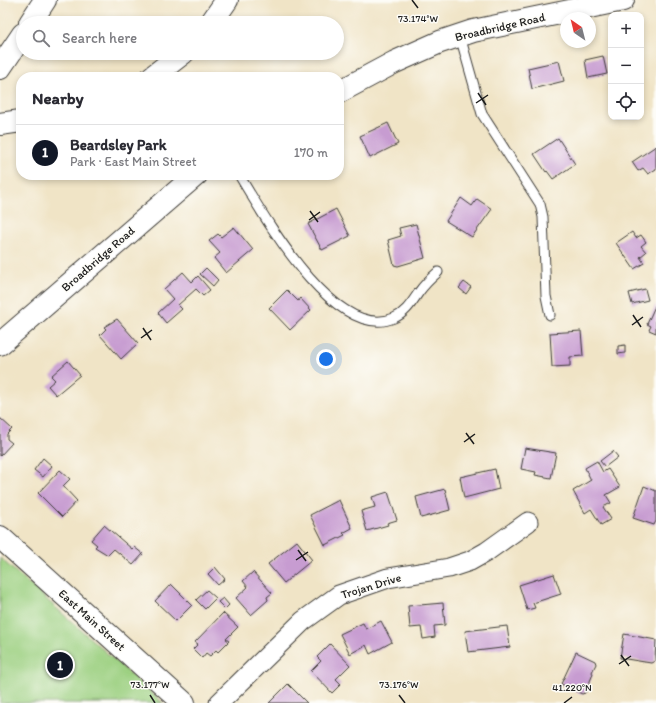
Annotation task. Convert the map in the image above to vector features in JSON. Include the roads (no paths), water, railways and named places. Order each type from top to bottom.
[{"type":"main road","points":[[35,16],[45,0]]},
{"type":"main road","points":[[216,16],[227,0]]},
{"type":"main road","name":"Broadbridge Road","points":[[344,89],[395,62],[440,42],[473,31],[623,0]]},
{"type":"main road","points":[[0,68],[16,44]]},
{"type":"main road","points":[[158,72],[174,60]]},
{"type":"main road","name":"Broadbridge Road","points":[[0,344],[190,180]]},
{"type":"main road","name":"East Main Street","points":[[0,537],[184,703]]},
{"type":"street","name":"Trojan Drive","points":[[219,703],[303,621],[339,595],[388,578],[449,568],[470,561],[528,522]]},
{"type":"lane","points":[[460,36],[482,114],[540,204],[544,217],[546,296],[550,315]]},
{"type":"lane","points":[[242,180],[274,232],[311,280],[338,306],[349,314],[375,321],[395,318],[413,302],[419,292],[438,272]]},
{"type":"place","name":"Beardsley Park","points":[[60,665]]}]
